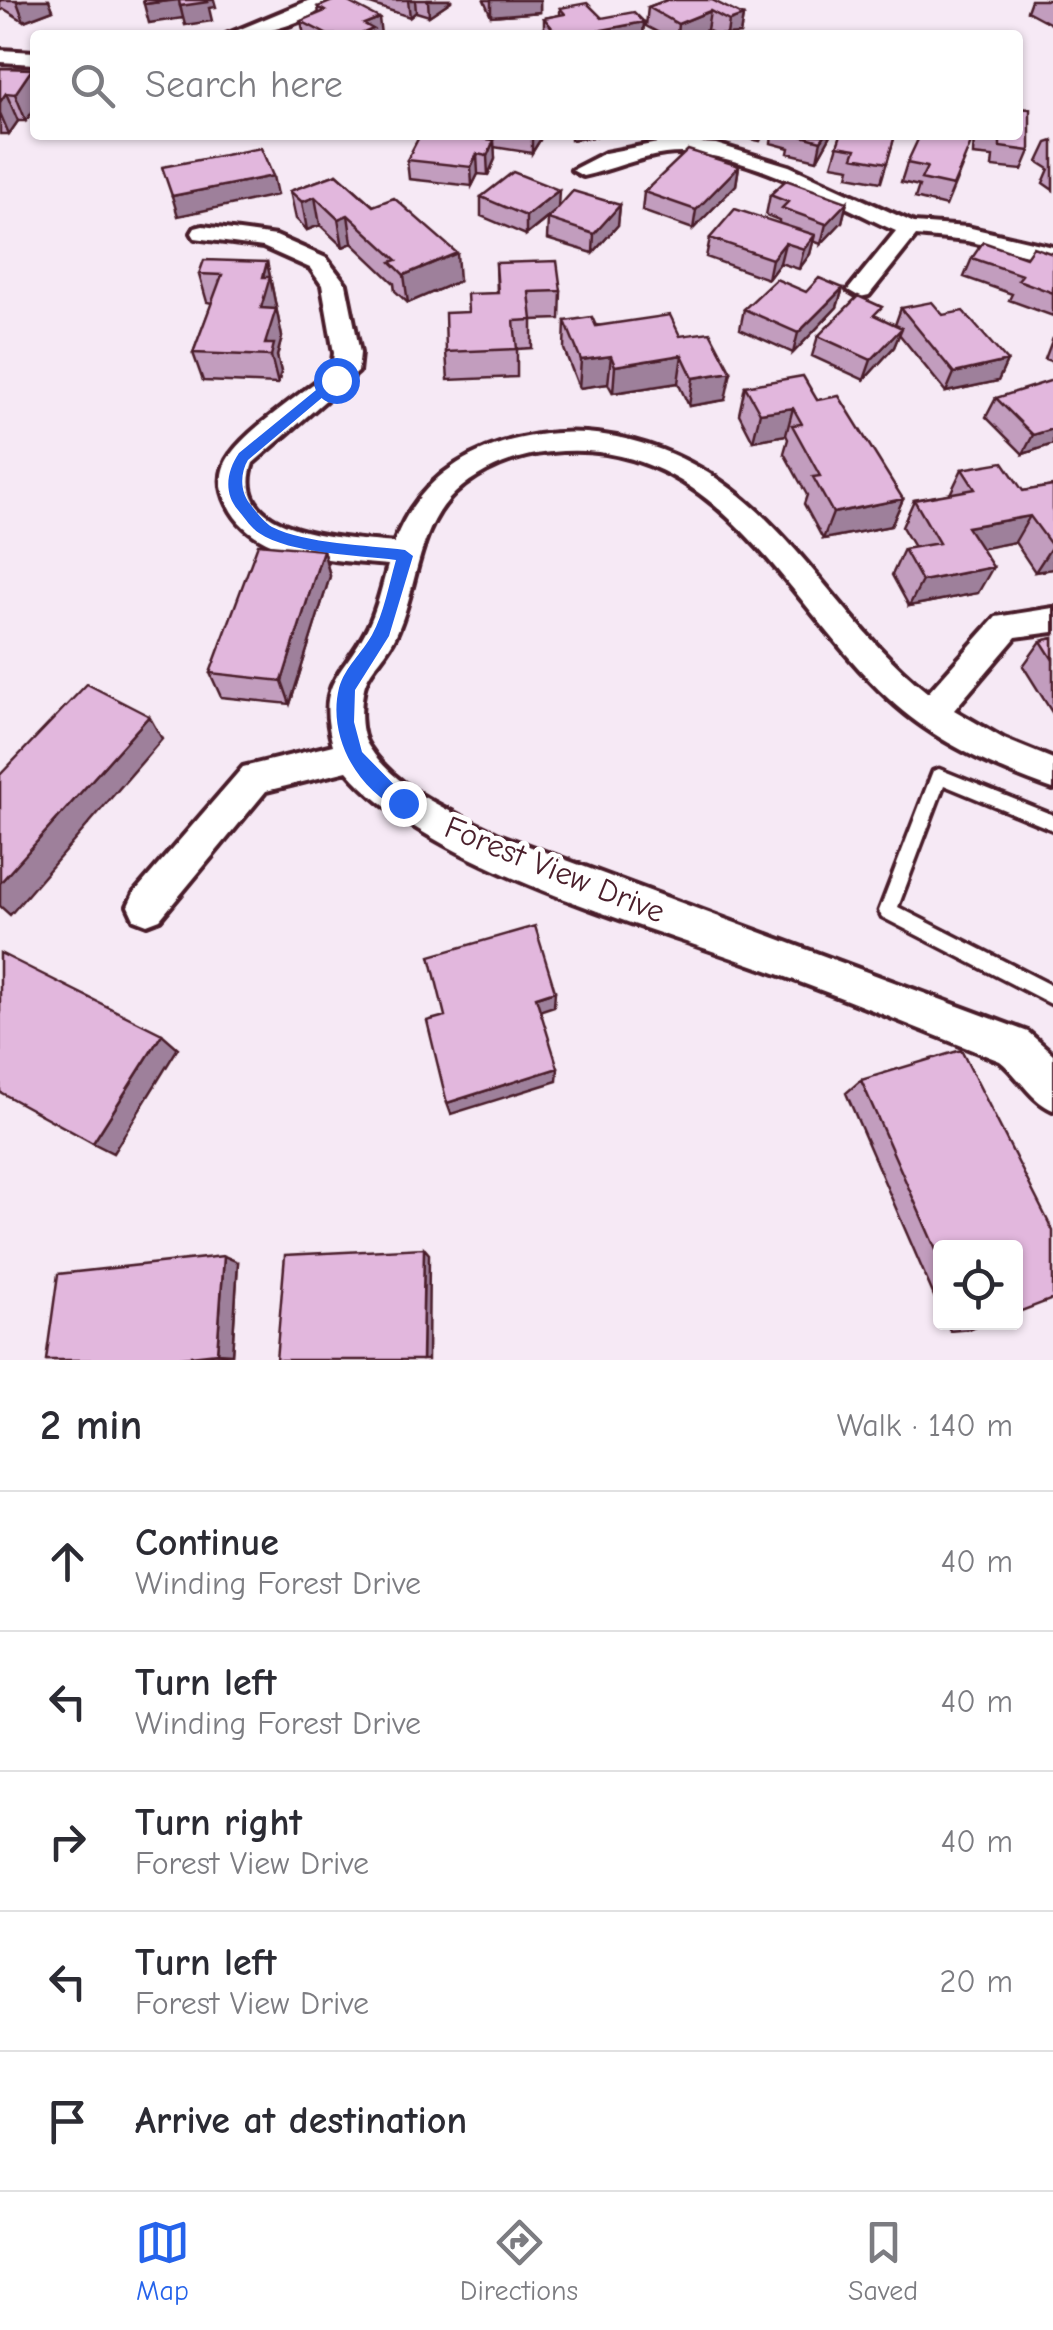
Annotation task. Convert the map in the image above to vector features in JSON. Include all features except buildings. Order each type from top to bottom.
[{"type":"street","points":[[251,30],[286,19],[324,0]]},
{"type":"street","points":[[0,56],[30,58]]},
{"type":"street","points":[[583,170],[614,158],[668,147],[716,150],[781,171],[910,229],[967,234],[1053,254]]},
{"type":"street","points":[[1020,245],[1025,217]]},
{"type":"street","points":[[860,290],[910,229]]},
{"type":"street","points":[[202,232],[268,241],[318,263],[334,284],[347,353],[345,372],[244,456],[236,468],[239,501],[264,529],[292,540],[405,556]]},
{"type":"street","points":[[146,906],[255,778],[354,755],[346,722],[347,690],[352,676],[381,636],[405,556],[425,509],[454,479],[503,451],[532,444],[610,444],[697,474],[753,520],[888,676],[932,712],[989,747],[1053,774]]},
{"type":"street","points":[[932,712],[1007,626],[1053,620]]},
{"type":"street","name":"Forest View Drive","points":[[354,755],[374,780],[403,803],[454,832],[546,872],[792,960],[1014,1046],[1034,1062],[1053,1088]]},
{"type":"lane","points":[[1053,823],[940,776],[888,911],[1053,996]]},
{"type":"route","points":[[336,380],[244,456],[236,468],[236,490],[253,521],[292,540],[405,556],[381,636],[352,676],[347,690],[346,722],[354,755],[374,780],[403,803]]}]
